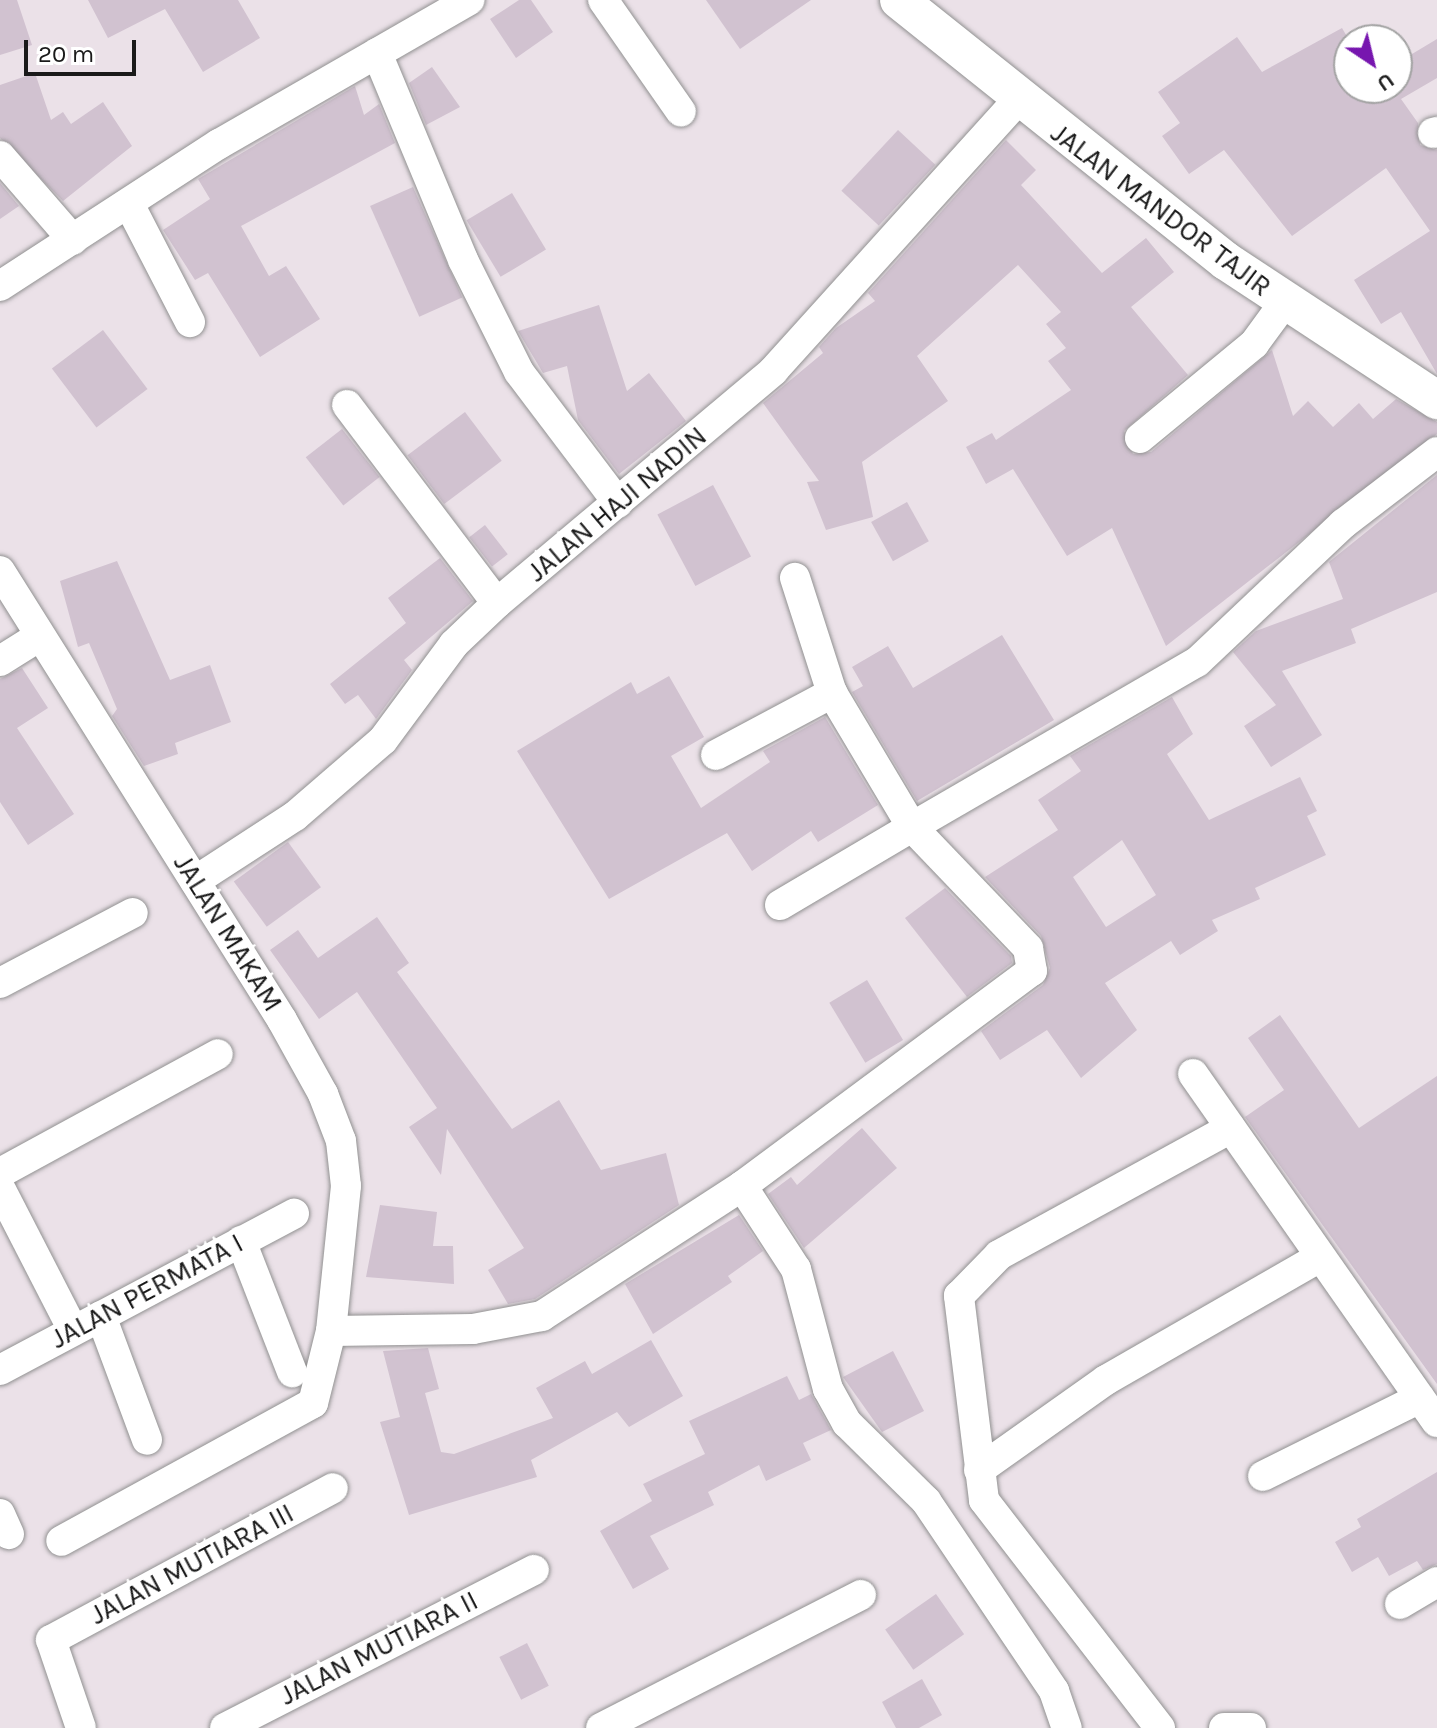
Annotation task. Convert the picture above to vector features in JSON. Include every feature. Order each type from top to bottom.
[{"type":"street","points":[[0,286],[129,204],[469,0]]},
{"type":"street","points":[[603,0],[681,112]]},
{"type":"street","name":"JALAN MANDOR TAJIR","points":[[899,0],[1018,100],[1284,303],[1437,400]]},
{"type":"street","points":[[377,53],[463,260],[519,372],[618,503]]},
{"type":"street","name":"JALAN HAJI NADIN","points":[[195,881],[295,816],[383,740],[454,644],[497,603],[773,371],[1018,100]]},
{"type":"street","points":[[0,156],[73,240]]},
{"type":"street","points":[[129,204],[190,322]]},
{"type":"street","points":[[1140,438],[1254,344],[1284,303]]},
{"type":"street","points":[[347,405],[497,603]]},
{"type":"street","points":[[780,905],[1197,662],[1343,524],[1437,452]]},
{"type":"street","name":"JALAN MAKAM","points":[[0,571],[282,1020],[341,1141],[346,1186],[331,1331],[307,1410],[61,1541]]},
{"type":"street","points":[[331,1331],[527,1323],[742,1186],[1032,971],[1028,948],[912,827],[832,693],[795,578]]},
{"type":"street","points":[[0,661],[40,636]]},
{"type":"street","points":[[716,755],[832,693]]},
{"type":"street","points":[[0,983],[133,913]]},
{"type":"street","points":[[0,1173],[218,1054]]},
{"type":"street","points":[[1193,1074],[1429,1410],[1263,1476]]},
{"type":"street","points":[[1160,1728],[1003,1529],[984,1500],[959,1308],[977,1271],[1231,1128]]},
{"type":"street","points":[[742,1186],[796,1269],[828,1389],[847,1423],[926,1501],[1054,1691],[1067,1728]]},
{"type":"street","points":[[0,1188],[73,1330]]},
{"type":"street","name":"JALAN PERMATA I","points":[[0,1370],[294,1214]]},
{"type":"street","points":[[241,1241],[292,1372]]},
{"type":"street","points":[[979,1470],[1106,1380],[1320,1257]]},
{"type":"street","points":[[101,1316],[147,1440]]},
{"type":"street","name":"JALAN MUTIARA III","points":[[81,1728],[51,1640],[333,1488]]},
{"type":"street","name":"JALAN MUTIARA II","points":[[225,1728],[534,1570]]},
{"type":"street","points":[[1400,1604],[1437,1582]]},
{"type":"street","points":[[601,1728],[861,1595]]},
{"type":"street","points":[[1224,1728],[1251,1728]]},
{"type":"building","points":[[0,0],[17,0],[32,45],[0,55]]},
{"type":"building","points":[[88,0],[238,0],[260,38],[203,72],[165,9],[108,38]]},
{"type":"building","points":[[519,0],[531,0],[553,32],[516,58],[490,19]]},
{"type":"building","points":[[706,0],[811,0],[740,49]]},
{"type":"building","points":[[1333,33],[1333,104],[1405,104],[1418,123],[1420,145],[1437,150],[1437,374],[1401,312],[1381,324],[1354,280],[1430,231],[1386,168],[1292,236],[1224,150],[1189,174],[1162,136],[1180,123],[1158,92],[1237,37],[1262,72]]},
{"type":"building","points":[[1437,39],[1437,78],[1413,92],[1413,53]]},
{"type":"building","points":[[432,67],[460,107],[426,125],[409,83]]},
{"type":"building","points":[[35,73],[51,120],[63,112],[71,124],[103,102],[132,146],[63,201],[0,138],[0,85]]},
{"type":"building","points":[[355,86],[364,115],[379,104],[395,143],[241,226],[269,276],[286,266],[320,319],[260,357],[208,273],[195,280],[163,230],[210,199],[198,179]]},
{"type":"building","points":[[898,130],[935,165],[879,225],[841,191]]},
{"type":"building","points":[[1006,140],[1036,170],[1021,185],[1102,273],[1146,238],[1174,272],[1131,307],[1188,375],[1124,431],[1133,454],[1151,452],[1272,350],[1293,416],[1308,401],[1333,427],[1359,403],[1373,419],[1396,399],[1437,422],[1437,434],[1166,646],[1112,528],[1067,556],[1013,469],[986,484],[966,447],[992,433],[996,440],[1071,390],[1048,361],[1066,348],[1046,324],[1061,312],[1018,265],[917,356],[948,401],[862,462],[873,517],[826,530],[807,482],[819,481],[763,403],[823,353],[819,347],[836,328],[875,301],[868,293]]},
{"type":"building","points":[[0,183],[19,206],[0,219]]},
{"type":"building","points":[[413,187],[462,298],[419,317],[370,206]]},
{"type":"building","points":[[512,193],[546,250],[501,277],[467,220]]},
{"type":"building","points":[[599,305],[627,391],[649,373],[686,421],[619,474],[578,420],[567,366],[543,373],[518,331]]},
{"type":"building","points":[[103,330],[148,389],[96,428],[52,369]]},
{"type":"building","points":[[465,412],[502,461],[444,504],[407,455]]},
{"type":"building","points":[[342,429],[380,477],[343,505],[306,457]]},
{"type":"building","points":[[1437,475],[1437,592],[1351,629],[1356,643],[1282,671],[1322,735],[1271,767],[1244,726],[1276,705],[1233,652],[1256,631],[1343,599],[1329,562]]},
{"type":"building","points":[[713,485],[751,557],[695,586],[657,515]]},
{"type":"building","points":[[907,502],[929,541],[893,561],[871,522]]},
{"type":"building","points":[[485,525],[508,554],[492,566],[469,537]]},
{"type":"building","points":[[440,558],[473,601],[404,660],[412,670],[376,719],[358,695],[345,704],[330,684],[406,623],[388,598]]},
{"type":"building","points":[[117,561],[170,680],[210,665],[231,722],[175,743],[178,754],[144,766],[112,716],[117,709],[89,643],[78,647],[60,581]]},
{"type":"building","points":[[1002,635],[1054,720],[917,801],[852,692],[863,686],[852,667],[888,646],[913,688]]},
{"type":"building","points":[[22,668],[48,708],[17,728],[74,814],[28,845],[0,802],[0,679]]},
{"type":"building","points":[[669,676],[704,737],[671,756],[701,808],[770,762],[763,751],[825,717],[878,805],[818,842],[811,831],[752,871],[727,833],[609,899],[517,751],[631,682],[637,694]]},
{"type":"building","points":[[1172,697],[1193,734],[1167,754],[1209,820],[1300,777],[1317,811],[1307,816],[1326,855],[1255,888],[1260,899],[1212,920],[1218,931],[1180,955],[1171,941],[1105,983],[1137,1030],[1081,1078],[1047,1030],[1000,1060],[981,1031],[1043,985],[1050,968],[1041,936],[985,877],[1058,830],[1038,800],[1081,771],[1070,756]],"holes":[[[1122,840],[1156,895],[1106,927],[1073,877]]]},
{"type":"building","points":[[288,842],[321,887],[267,927],[234,881]]},
{"type":"building","points":[[945,888],[1011,956],[1012,963],[967,997],[905,918]]},
{"type":"building","points":[[377,917],[409,963],[397,972],[512,1129],[559,1100],[601,1170],[666,1153],[679,1205],[535,1299],[508,1304],[488,1270],[524,1248],[447,1129],[441,1175],[409,1127],[437,1108],[357,992],[319,1019],[270,950],[298,930],[318,958]]},
{"type":"building","points":[[867,980],[903,1040],[865,1063],[829,1003]]},
{"type":"building","points":[[1280,1015],[1359,1128],[1437,1076],[1437,1384],[1245,1117],[1284,1090],[1248,1038]]},
{"type":"building","points":[[862,1128],[897,1168],[804,1248],[768,1194],[791,1177],[797,1185]]},
{"type":"building","points":[[380,1205],[437,1212],[433,1246],[453,1246],[454,1284],[366,1277]]},
{"type":"building","points":[[739,1215],[763,1251],[728,1276],[732,1282],[653,1334],[625,1284]]},
{"type":"building","points":[[651,1340],[683,1396],[629,1427],[617,1412],[531,1460],[537,1477],[409,1515],[380,1422],[400,1417],[383,1351],[428,1348],[439,1389],[425,1393],[441,1452],[454,1454],[553,1418],[536,1388],[585,1361],[592,1374]]},
{"type":"building","points":[[893,1351],[924,1411],[882,1432],[843,1377]]},
{"type":"building","points":[[787,1376],[799,1400],[811,1394],[831,1430],[803,1443],[811,1460],[766,1481],[759,1465],[708,1492],[714,1505],[650,1536],[669,1569],[633,1589],[600,1531],[652,1501],[643,1484],[705,1454],[689,1421]]},
{"type":"building","points":[[1437,1472],[1437,1564],[1423,1570],[1417,1561],[1389,1576],[1378,1557],[1352,1572],[1335,1542],[1361,1527],[1357,1519]]},
{"type":"building","points":[[936,1594],[964,1634],[913,1670],[885,1630]]},
{"type":"building","points":[[527,1643],[549,1686],[521,1700],[499,1657]]},
{"type":"building","points":[[922,1679],[942,1715],[919,1728],[896,1728],[882,1702]]}]
